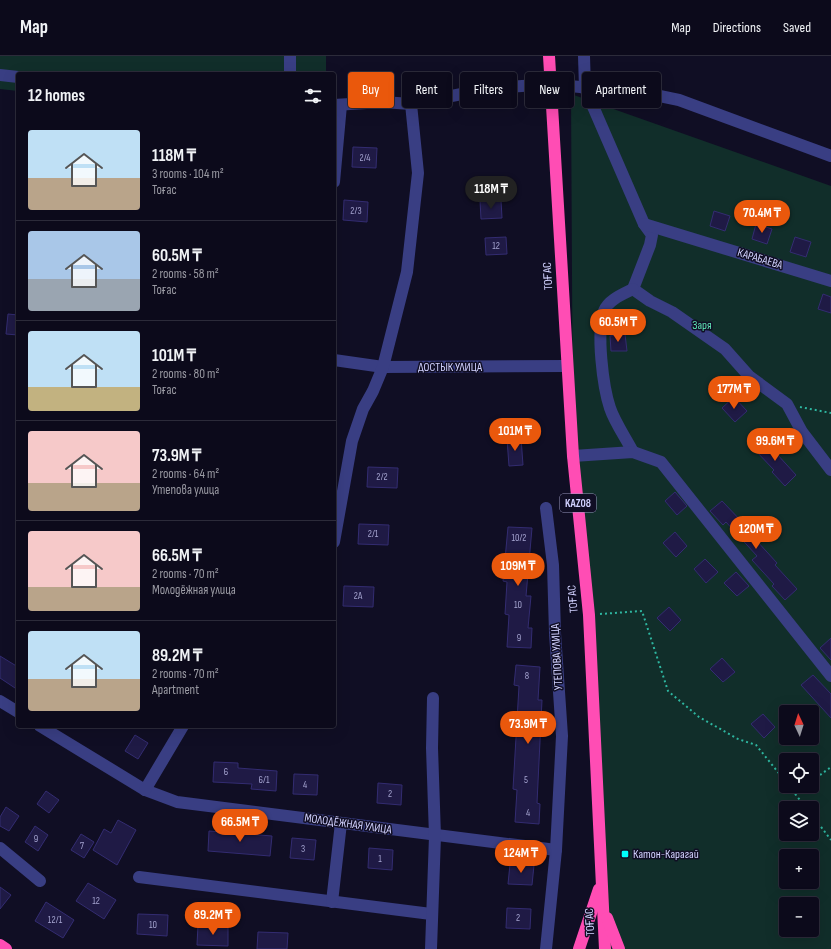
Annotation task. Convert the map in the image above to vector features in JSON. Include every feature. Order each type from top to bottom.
[{"type":"highway","name":"ТОҒАС","points":[[550,56],[550,72]]},
{"type":"highway","name":"ТОҒАС","points":[[551,108],[573,456],[589,615],[605,949]]},
{"type":"highway","points":[[579,949],[602,882]]},
{"type":"highway","points":[[603,907],[618,949]]},
{"type":"street","points":[[290,56],[290,72]]},
{"type":"street","points":[[584,56],[584,72]]},
{"type":"street","points":[[0,75],[16,77]]},
{"type":"street","points":[[452,96],[492,88],[525,86]]},
{"type":"street","points":[[661,96],[679,100],[739,124],[831,156]]},
{"type":"street","points":[[336,144],[338,105],[383,102],[402,103]]},
{"type":"street","points":[[336,531],[352,441],[363,408],[374,391],[384,367],[407,272],[418,173],[411,108]]},
{"type":"street","points":[[594,108],[644,224],[652,235],[650,245],[633,289],[618,295],[604,310],[601,333],[604,382],[611,410],[633,452]]},
{"type":"street","name":"КАРАБАЕВА","points":[[644,224],[831,281]]},
{"type":"street","points":[[633,289],[650,301],[672,312],[725,349],[749,376],[787,404],[802,432],[831,470]]},
{"type":"street","name":"ДОСТЫК УЛИЦА","points":[[336,360],[384,367],[567,366]]},
{"type":"street","points":[[573,456],[633,452],[661,462],[831,676]]},
{"type":"street","name":"УТЕПОВА УЛИЦА","points":[[546,508],[553,565],[555,634],[562,736],[556,850],[546,949]]},
{"type":"street","points":[[431,949],[431,914],[435,836],[432,748],[433,698]]},
{"type":"street","points":[[0,701],[16,711]]},
{"type":"street","name":"МОЛОДЁЖНАЯ УЛИЦА","points":[[43,728],[145,790],[177,802],[435,836],[556,850]]},
{"type":"street","points":[[145,790],[182,728]]},
{"type":"street","points":[[332,902],[341,823]]},
{"type":"street","points":[[0,848],[40,881]]},
{"type":"street","points":[[139,877],[431,914]]},
{"type":"path","points":[[787,404],[831,413]]},
{"type":"path","points":[[589,615],[642,611],[668,691],[699,716],[738,739],[756,745],[779,773]]},
{"type":"path","points":[[819,776],[831,767]]},
{"type":"path","points":[[795,793],[801,801]]},
{"type":"path","points":[[819,824],[831,840]]},
{"type":"green space","points":[[0,56],[326,56],[326,72],[16,72],[16,91],[0,89]]},
{"type":"green space","name":"Заря","points":[[574,95],[582,98],[582,108],[611,108],[831,186],[831,949],[604,949],[573,456],[571,108],[574,108]]},
{"type":"building","points":[[353,147],[377,148],[376,168],[352,167]]},
{"type":"building","points":[[344,200],[368,202],[367,222],[343,220]]},
{"type":"building","points":[[501,200],[502,218],[481,219],[480,201]]},
{"type":"building","points":[[714,211],[730,216],[725,231],[710,226]]},
{"type":"building","points":[[756,224],[772,229],[767,244],[752,239]]},
{"type":"building","points":[[506,237],[507,254],[486,255],[485,238]]},
{"type":"building","points":[[795,237],[811,242],[806,257],[790,252]]},
{"type":"building","points":[[823,294],[831,297],[831,313],[818,309]]},
{"type":"building","points":[[8,314],[16,315],[16,335],[6,334]]},
{"type":"building","points":[[625,334],[627,351],[611,351],[610,336]]},
{"type":"building","points":[[734,397],[747,411],[735,422],[722,408]]},
{"type":"building","points":[[521,438],[523,465],[509,466],[507,439]]},
{"type":"building","points":[[766,438],[778,452],[776,453],[796,475],[785,486],[772,472],[774,470],[754,449]]},
{"type":"building","points":[[368,467],[398,468],[397,488],[367,487]]},
{"type":"building","points":[[675,492],[687,506],[677,515],[665,501]]},
{"type":"building","points":[[722,501],[745,525],[748,522],[760,536],[756,540],[777,563],[775,565],[797,589],[785,600],[772,586],[774,584],[752,560],[757,556],[726,522],[723,525],[710,511]]},
{"type":"building","points":[[359,524],[389,525],[388,545],[358,544]]},
{"type":"building","points":[[508,527],[532,528],[526,596],[531,596],[528,628],[532,628],[531,648],[507,647],[509,615],[505,614],[507,582],[503,581]]},
{"type":"building","points":[[675,532],[687,546],[676,557],[663,543]]},
{"type":"building","points":[[705,559],[718,572],[706,583],[694,569]]},
{"type":"building","points":[[736,572],[749,586],[737,596],[724,583]]},
{"type":"building","points":[[344,586],[374,587],[373,607],[343,606]]},
{"type":"building","points":[[669,607],[681,620],[670,631],[657,618]]},
{"type":"building","points":[[831,638],[831,660],[820,648]]},
{"type":"building","points":[[0,656],[16,666],[16,689],[0,678]]},
{"type":"building","points":[[722,658],[735,672],[723,682],[710,669]]},
{"type":"building","points":[[516,665],[540,667],[538,700],[542,700],[537,803],[540,804],[539,824],[515,822],[517,790],[513,789],[519,686],[514,685]]},
{"type":"building","points":[[813,675],[831,694],[831,718],[801,685]]},
{"type":"building","points":[[763,714],[775,727],[764,738],[751,724]]},
{"type":"building","points":[[135,735],[148,743],[138,759],[125,751]]},
{"type":"building","points":[[214,762],[238,763],[238,768],[277,771],[276,791],[251,789],[252,784],[213,782]]},
{"type":"building","points":[[294,774],[318,775],[317,795],[293,794]]},
{"type":"building","points":[[378,783],[402,785],[401,805],[377,803]]},
{"type":"building","points":[[46,791],[59,800],[49,813],[37,804]]},
{"type":"building","points":[[6,807],[19,816],[9,831],[0,826],[0,817]]},
{"type":"building","points":[[118,820],[136,830],[117,865],[93,850],[104,829],[111,833]]},
{"type":"building","points":[[35,826],[48,835],[38,851],[25,842]]},
{"type":"building","points":[[209,831],[272,836],[270,856],[208,851]]},
{"type":"building","points":[[81,834],[94,842],[84,858],[71,850]]},
{"type":"building","points":[[292,838],[316,840],[314,860],[290,858]]},
{"type":"building","points":[[369,848],[393,850],[392,870],[368,868]]},
{"type":"building","points":[[510,864],[534,865],[532,885],[508,884]]},
{"type":"building","points":[[88,883],[116,900],[104,919],[76,901]]},
{"type":"building","points":[[0,887],[11,895],[0,909]]},
{"type":"building","points":[[46,902],[74,920],[63,938],[35,921]]},
{"type":"building","points":[[507,908],[531,909],[530,929],[506,928]]},
{"type":"building","points":[[138,914],[168,915],[167,936],[137,934]]},
{"type":"building","points":[[198,925],[228,926],[228,946],[197,945]]},
{"type":"building","points":[[258,932],[288,933],[287,949],[257,949]]},
{"type":"place","name":"Катон-Карагай","points":[[625,854]]}]
